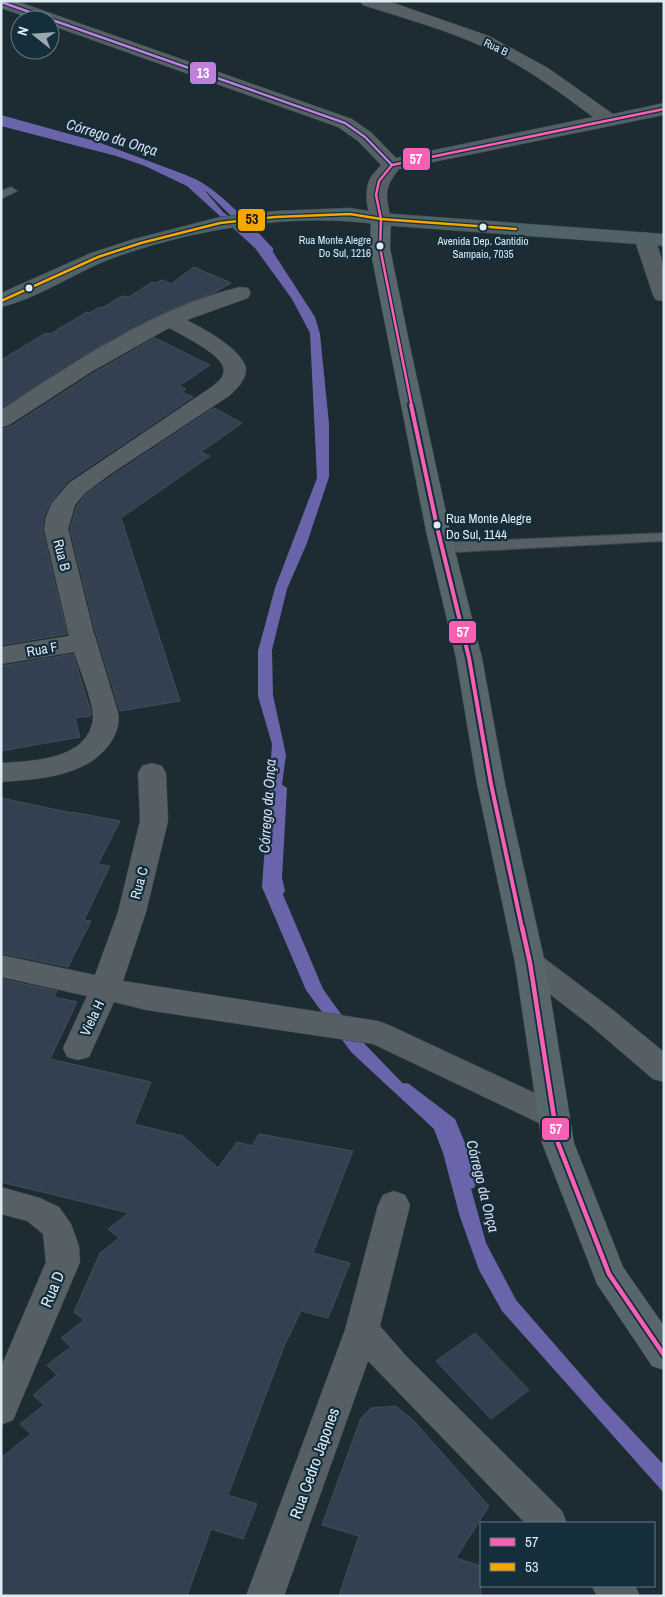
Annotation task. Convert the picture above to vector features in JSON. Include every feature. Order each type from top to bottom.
[{"type":"main road","points":[[1,301],[98,256],[220,223],[275,217],[350,214],[381,219],[654,239]]},
{"type":"street","name":"Rua B","points":[[369,1],[435,22],[498,46],[530,64],[609,120]]},
{"type":"street","points":[[1,2],[345,123],[366,137],[392,165]]},
{"type":"street","points":[[664,109],[392,165],[379,181],[376,195],[381,219],[379,235],[381,257],[442,545],[469,658],[491,784],[530,963],[558,1143],[609,1274],[664,1355]]},
{"type":"street","points":[[654,239],[664,295]]},
{"type":"street","points":[[1,420],[73,373],[170,320],[240,293]]},
{"type":"street","name":"Rua B","points":[[1,773],[52,768],[90,750],[102,734],[106,716],[83,642],[56,530],[58,517],[64,502],[77,488],[101,470],[221,391],[230,383],[234,374],[234,365],[228,356],[187,328],[170,320]]},
{"type":"street","name":"Rua F","points":[[1,656],[83,642]]},
{"type":"street","name":"Rua C","points":[[106,989],[132,912],[149,845],[154,821],[152,773]]},
{"type":"street","points":[[530,963],[602,1018],[664,1070]]},
{"type":"street","points":[[1,966],[146,998],[378,1033],[554,1116]]},
{"type":"street","name":"Viela H","points":[[78,1048],[106,989]]},
{"type":"street","name":"Rua D","points":[[1,1200],[27,1207],[54,1221],[61,1232],[64,1246],[63,1262],[8,1376],[1,1409]]},
{"type":"street","name":"Rua Cedro Japones","points":[[264,1596],[362,1330],[394,1205]]},
{"type":"street","points":[[362,1330],[395,1368],[548,1522]]},
{"type":"street","points":[[612,1587],[621,1596]]},
{"type":"lane","points":[[442,545],[458,547],[664,537]]},
{"type":"shaded area","points":[[1,115],[98,142],[186,175],[206,192],[223,212],[271,249],[315,317],[320,334],[329,424],[329,477],[307,543],[287,589],[272,650],[273,695],[286,755],[280,799],[276,878],[323,989],[356,1035],[414,1095],[450,1123],[466,1170],[486,1243],[516,1300],[604,1401],[664,1465],[664,1493],[502,1311],[479,1270],[460,1217],[443,1153],[434,1129],[351,1052],[306,990],[262,887],[272,744],[258,696],[258,651],[275,588],[317,478],[310,333],[292,299],[255,248],[187,186],[145,166],[116,156],[1,126]]},
{"type":"building","points":[[194,267],[231,283],[216,292],[176,307],[115,337],[1,408],[1,360],[46,333],[50,334],[87,312],[102,308],[122,296],[129,297],[152,282],[155,283],[162,280],[171,284]]},
{"type":"building","points":[[155,338],[210,365],[179,386],[186,389],[182,392],[193,397],[68,481],[51,502],[44,516],[42,529],[67,634],[1,645],[1,429],[10,427],[92,374]]},
{"type":"building","points":[[214,408],[242,423],[201,452],[210,456],[121,518],[180,701],[120,711],[95,630],[70,529],[77,506],[86,494]]},
{"type":"building","points":[[73,654],[91,712],[91,716],[75,718],[80,737],[1,751],[1,666]]},
{"type":"building","points":[[1,798],[120,821],[98,864],[110,866],[84,920],[91,921],[68,967],[1,953]]},
{"type":"building","points":[[1,979],[57,991],[54,997],[77,1002],[50,1059],[151,1082],[134,1124],[183,1136],[218,1168],[237,1142],[252,1146],[259,1134],[353,1151],[313,1253],[350,1263],[328,1318],[301,1311],[285,1344],[228,1495],[257,1504],[243,1539],[211,1529],[187,1596],[1,1596],[1,1458],[31,1434],[20,1424],[44,1405],[33,1395],[57,1375],[47,1365],[71,1347],[61,1338],[84,1320],[74,1312],[100,1253],[119,1238],[108,1229],[129,1213],[1,1182]]},
{"type":"building","points":[[475,1333],[529,1390],[491,1419],[436,1361]]},
{"type":"building","points":[[396,1406],[414,1421],[489,1506],[456,1558],[480,1566],[481,1596],[339,1596],[359,1536],[322,1525],[361,1418],[371,1408]]},
{"type":"waterway","name":"Córrego da Onça","points":[[182,177],[210,190],[270,250]]},
{"type":"waterway","name":"Córrego da Onça","points":[[279,891],[276,878],[281,788]]},
{"type":"waterway","name":"Córrego da Onça","points":[[405,1088],[450,1123],[463,1155],[469,1184]]},
{"type":"transit line","name":"13","points":[[1,2],[345,123],[365,137],[392,165]]},
{"type":"transit line","name":"57","points":[[664,109],[392,165],[379,181],[376,195],[381,219],[380,248],[397,337],[438,531],[469,658],[491,784],[530,963],[558,1143],[609,1274],[664,1355]]},
{"type":"transit line","name":"53","points":[[1,301],[98,257],[141,243],[220,223],[275,217],[350,214],[381,219],[516,229]]},
{"type":"place","name":"Avenida Dep. Cantidio Sampaio, 7035","points":[[483,227]]},
{"type":"place","name":"Rua Monte Alegre Do Sul, 1216","points":[[380,246]]},
{"type":"place","name":"Rua Monte Alegre Do Sul, 1144","points":[[437,525]]}]
